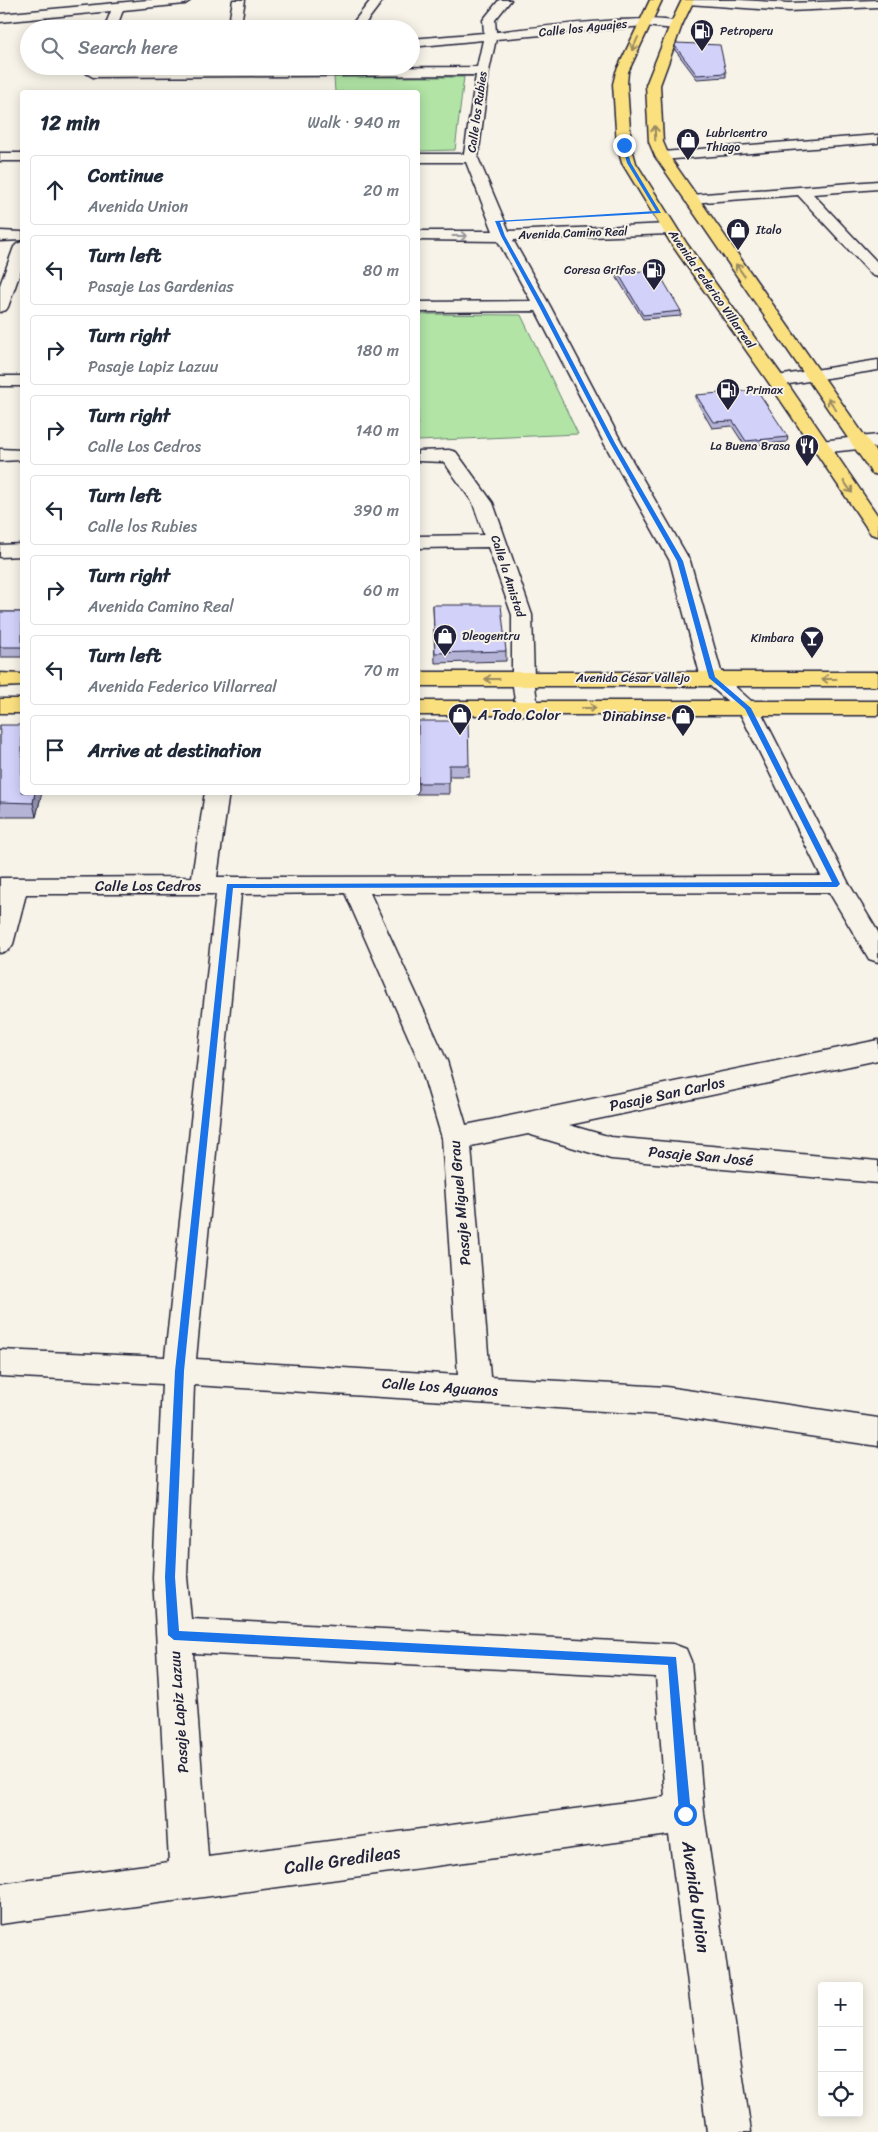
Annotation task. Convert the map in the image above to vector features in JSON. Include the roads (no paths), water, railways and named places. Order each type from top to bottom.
[{"type":"main road","name":"Avenida Federico Villarreal","points":[[656,0],[622,72],[620,84],[624,145],[629,163],[669,229],[777,381],[878,530]]},
{"type":"main road","points":[[688,0],[676,25],[653,85],[656,142],[662,156],[691,199],[878,469]]},
{"type":"main road","points":[[620,84],[653,85]]},
{"type":"main road","name":"Avenida César Vallejo","points":[[420,679],[878,679]]},
{"type":"main road","points":[[0,680],[20,680]]},
{"type":"main road","points":[[0,706],[20,706]]},
{"type":"main road","points":[[420,708],[878,708]]},
{"type":"street","points":[[0,18],[185,0]]},
{"type":"street","points":[[236,20],[239,0]]},
{"type":"street","points":[[361,20],[377,0]]},
{"type":"street","name":"Calle los Rubies","points":[[505,0],[489,20],[490,37],[483,71],[471,158],[500,228],[612,443],[680,561],[712,678]]},
{"type":"street","points":[[688,0],[788,8],[878,3]]},
{"type":"street","points":[[113,20],[119,5]]},
{"type":"street","name":"Calle los Aguajes","points":[[490,37],[644,22],[676,25]]},
{"type":"street","points":[[420,42],[490,37]]},
{"type":"street","points":[[420,71],[483,71]]},
{"type":"street","points":[[88,86],[92,75]]},
{"type":"street","points":[[216,86],[220,75]]},
{"type":"street","points":[[662,156],[878,140]]},
{"type":"street","points":[[0,157],[20,157]]},
{"type":"street","points":[[420,158],[471,158]]},
{"type":"street","points":[[691,199],[878,184]]},
{"type":"street","points":[[802,191],[878,272]]},
{"type":"street","name":"Avenida Camino Real","points":[[640,213],[659,212]]},
{"type":"street","name":"Avenida Camino Real","points":[[477,221],[500,228],[516,220]]},
{"type":"street","points":[[0,221],[20,221]]},
{"type":"street","name":"Avenida Camino Real","points":[[420,236],[500,228],[669,229]]},
{"type":"street","points":[[0,236],[20,236]]},
{"type":"street","points":[[5,308],[20,255]]},
{"type":"street","points":[[420,307],[542,306]]},
{"type":"street","points":[[777,381],[878,365]]},
{"type":"street","points":[[0,381],[20,381]]},
{"type":"street","points":[[820,447],[878,441]]},
{"type":"street","points":[[0,454],[20,455]]},
{"type":"street","name":"Calle la Amistad","points":[[420,456],[449,456],[483,503],[522,615],[523,679],[527,708]]},
{"type":"street","points":[[420,542],[497,541]]},
{"type":"street","points":[[0,551],[20,550]]},
{"type":"street","points":[[712,678],[748,708],[837,884],[878,953]]},
{"type":"street","name":"Pasaje Lapiz Lazuu","points":[[190,1880],[170,1577],[179,1371],[216,886],[217,795]]},
{"type":"street","name":"Calle Los Cedros","points":[[8,886],[837,884]]},
{"type":"street","name":"Pasaje Miguel Grau","points":[[354,885],[433,1061],[456,1138],[475,1390]]},
{"type":"street","points":[[0,944],[8,886]]},
{"type":"street","name":"Pasaje San Carlos","points":[[456,1138],[878,1050]]},
{"type":"street","name":"Pasaje San José","points":[[528,1123],[611,1148],[878,1172]]},
{"type":"street","name":"Calle Los Aguanos","points":[[0,1364],[179,1371],[666,1402],[878,1432]]},
{"type":"street","name":"Avenida Union","points":[[174,1635],[673,1661],[685,1814],[730,2132]]},
{"type":"street","name":"Calle Gredileas","points":[[0,1904],[685,1814]]},
{"type":"place","name":"Petroperu","points":[[702,52]]},
{"type":"place","name":"Lubricentro Thiago","points":[[688,161]]},
{"type":"place","name":"Italo","points":[[738,251]]},
{"type":"place","name":"Coresa Grifos","points":[[654,291]]},
{"type":"place","name":"Primax","points":[[728,411]]},
{"type":"place","name":"La Buena Brasa","points":[[807,467]]},
{"type":"place","name":"Dleogentru","points":[[445,657]]},
{"type":"place","name":"Kimbara","points":[[812,659]]},
{"type":"place","name":"A Todo Color","points":[[460,736]]},
{"type":"place","name":"Dinabinse","points":[[683,737]]}]
